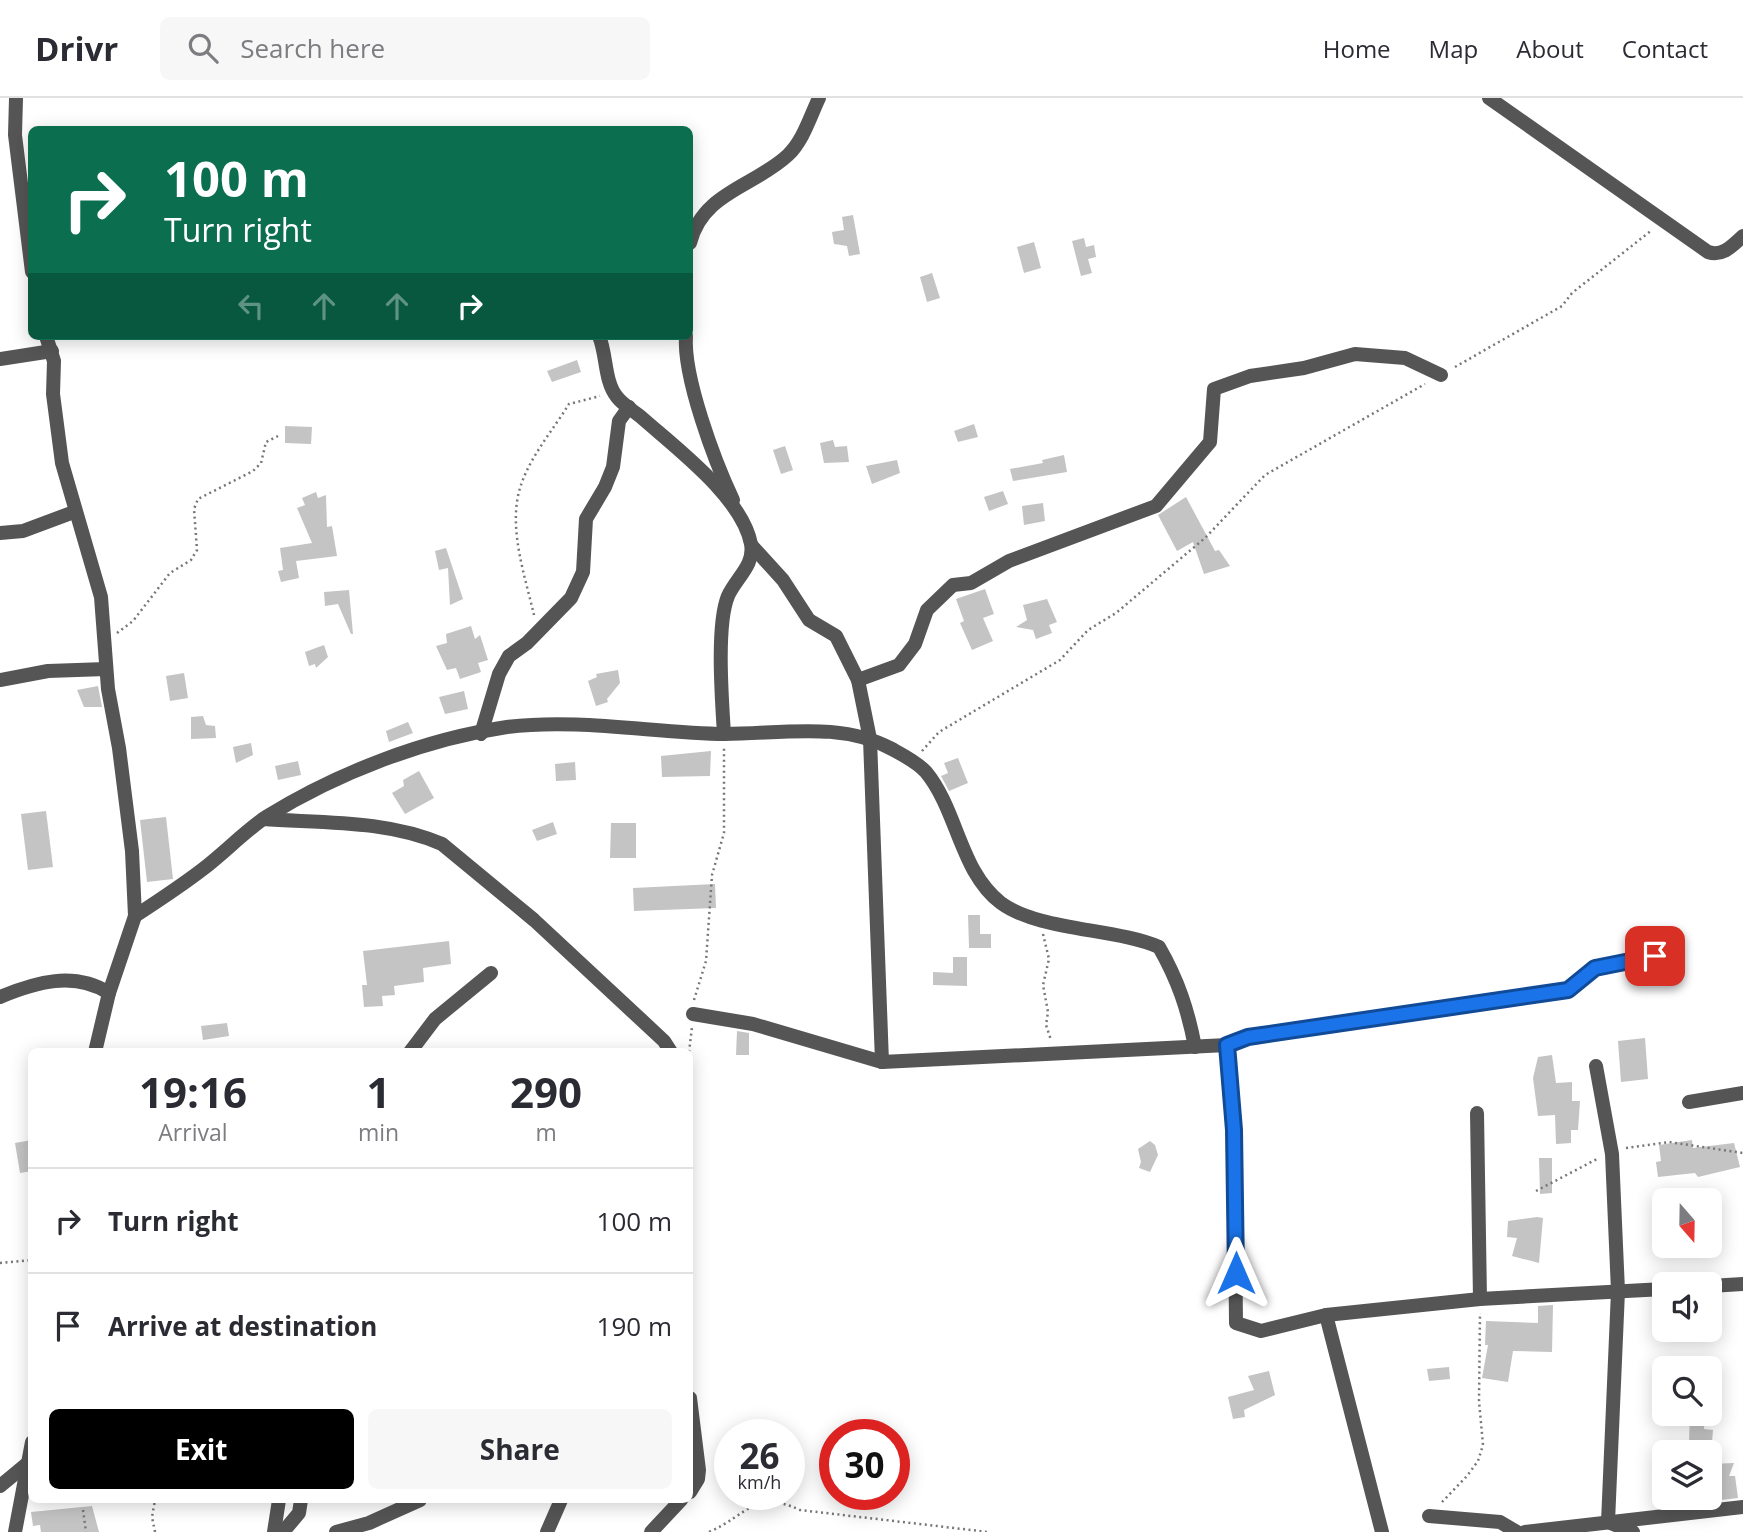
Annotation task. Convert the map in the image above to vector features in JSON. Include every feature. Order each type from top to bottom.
[{"type":"street","points":[[16,98],[15,135],[28,240]]},
{"type":"street","points":[[693,237],[709,206],[728,191],[769,169],[798,144],[819,98]]},
{"type":"street","points":[[1489,98],[1714,254],[1729,248],[1743,236]]},
{"type":"street","points":[[48,340],[52,351],[62,463],[74,512],[101,597],[106,668],[132,851],[135,916],[109,993],[96,1048]]},
{"type":"street","points":[[600,340],[608,376],[617,397],[690,460],[738,511]]},
{"type":"street","points":[[686,340],[690,370],[722,476],[752,546],[783,580],[808,620],[836,636],[858,680],[870,739],[882,1062]]},
{"type":"street","points":[[0,359],[52,351]]},
{"type":"street","points":[[858,680],[899,665],[915,644],[927,610],[953,585],[971,583],[1009,561],[1156,506],[1210,442],[1214,389],[1250,376],[1304,368],[1355,354],[1405,358],[1441,375]]},
{"type":"street","points":[[481,734],[499,674],[509,656],[566,604],[583,572],[586,519],[605,487],[613,467],[619,421],[629,407]]},
{"type":"street","points":[[0,533],[23,531],[74,512]]},
{"type":"street","points":[[724,734],[720,680],[728,597],[750,562],[752,546]]},
{"type":"street","points":[[0,681],[48,671],[106,668]]},
{"type":"street","points":[[135,916],[203,869],[263,819],[295,800],[356,772],[428,745],[508,727],[571,726],[724,734],[842,731],[870,739],[912,761],[926,773],[954,822],[978,878],[1004,906],[1038,918],[1159,947],[1177,978],[1189,1012],[1195,1047]]},
{"type":"street","points":[[263,819],[370,825],[424,836],[442,844],[534,920],[668,1048]]},
{"type":"street","points":[[693,1014],[753,1024],[882,1062],[1195,1047],[1227,1045],[1248,1037],[1568,990],[1595,968],[1655,956]]},
{"type":"street","points":[[413,1048],[435,1019],[491,973]]},
{"type":"street","points":[[0,997],[56,980],[77,980],[97,985],[109,993]]},
{"type":"street","points":[[1227,1045],[1234,1130],[1236,1323],[1261,1331],[1326,1315],[1480,1299],[1652,1290]]},
{"type":"street","points":[[1596,1066],[1612,1154],[1618,1291],[1608,1522]]},
{"type":"street","points":[[1689,1102],[1743,1093]]},
{"type":"street","points":[[1477,1113],[1480,1299]]},
{"type":"street","points":[[1722,1285],[1743,1284]]},
{"type":"street","points":[[1326,1315],[1382,1532]]},
{"type":"street","points":[[693,1422],[699,1470],[693,1487]]},
{"type":"street","points":[[0,1486],[28,1463]]},
{"type":"street","points":[[15,1532],[28,1463]]},
{"type":"street","points":[[274,1532],[279,1503]]},
{"type":"street","points":[[283,1532],[299,1513],[301,1503]]},
{"type":"street","points":[[336,1532],[369,1523],[413,1503]]},
{"type":"street","points":[[547,1532],[560,1503]]},
{"type":"street","points":[[651,1532],[678,1503]]},
{"type":"street","points":[[1525,1532],[1743,1507]]},
{"type":"street","points":[[1429,1516],[1490,1520],[1517,1532]]},
{"type":"street","points":[[1608,1522],[1633,1532]]},
{"type":"path","points":[[912,761],[939,732],[1060,660],[1088,630],[1116,612],[1205,538],[1265,475],[1562,306],[1572,293],[1648,236],[1661,217]]},
{"type":"path","points":[[537,632],[517,535],[519,491],[525,475],[569,404],[594,397],[617,397]]},
{"type":"path","points":[[106,641],[133,621],[170,573],[191,560],[197,551],[194,509],[198,499],[246,477],[261,463],[266,442],[278,436]]},
{"type":"path","points":[[689,1048],[694,997],[706,961],[712,875],[724,833],[724,734]]},
{"type":"path","points":[[1038,918],[1049,959],[1043,985],[1050,1040],[1078,1052]]},
{"type":"path","points":[[1536,1191],[1632,1146],[1669,1142],[1743,1153]]},
{"type":"path","points":[[0,1263],[28,1260]]},
{"type":"path","points":[[1429,1516],[1478,1461],[1483,1446],[1479,1401],[1480,1299]]},
{"type":"path","points":[[709,1532],[726,1525],[754,1504],[780,1501],[800,1510],[988,1532]]},
{"type":"path","points":[[154,1503],[152,1517],[155,1532]]},
{"type":"path","points":[[83,1510],[86,1532]]},
{"type":"building","points":[[853,215],[860,254],[849,256],[847,246],[834,244],[832,232],[844,230],[842,217]]},
{"type":"building","points":[[1084,238],[1086,247],[1094,245],[1096,257],[1088,259],[1092,273],[1081,276],[1072,241]]},
{"type":"building","points":[[1034,242],[1041,268],[1024,273],[1017,247]]},
{"type":"building","points":[[932,273],[940,298],[927,302],[920,277]]},
{"type":"building","points":[[577,360],[581,372],[552,382],[547,371]]},
{"type":"building","points":[[974,424],[978,437],[958,442],[954,431]]},
{"type":"building","points":[[285,426],[312,427],[311,444],[285,443]]},
{"type":"building","points":[[833,440],[835,447],[847,446],[849,462],[824,463],[820,443]]},
{"type":"building","points":[[785,446],[793,470],[781,474],[773,450]]},
{"type":"building","points":[[1064,455],[1067,472],[1013,481],[1010,469],[1043,463],[1042,460]]},
{"type":"building","points":[[897,460],[900,473],[872,484],[866,466]]},
{"type":"building","points":[[1003,491],[1008,504],[989,511],[984,497]]},
{"type":"building","points":[[316,492],[318,498],[326,495],[327,527],[332,526],[337,556],[296,561],[299,578],[281,582],[278,571],[283,570],[280,548],[312,543],[297,508],[305,505],[302,498]]},
{"type":"building","points":[[1186,497],[1215,551],[1219,550],[1230,566],[1204,574],[1193,542],[1177,551],[1158,515]]},
{"type":"building","points":[[1043,503],[1045,521],[1024,525],[1022,506]]},
{"type":"building","points":[[446,548],[463,599],[450,605],[448,568],[439,570],[435,551]]},
{"type":"building","points":[[985,589],[994,614],[983,618],[993,641],[972,650],[960,623],[964,621],[956,599]]},
{"type":"building","points":[[349,590],[353,634],[338,604],[325,606],[324,592]]},
{"type":"building","points":[[1047,599],[1057,622],[1049,625],[1052,633],[1036,639],[1033,630],[1016,627],[1027,620],[1023,605]]},
{"type":"building","points":[[471,626],[475,639],[480,635],[488,660],[478,663],[481,672],[460,679],[456,668],[447,670],[436,646],[447,643],[446,634]]},
{"type":"building","points":[[324,645],[328,657],[316,668],[315,664],[309,666],[305,652]]},
{"type":"building","points":[[618,670],[620,683],[607,699],[608,702],[596,706],[588,681],[597,677],[596,674]]},
{"type":"building","points":[[184,673],[188,698],[170,701],[166,676]]},
{"type":"building","points":[[98,686],[102,707],[84,707],[77,690]]},
{"type":"building","points":[[464,691],[468,709],[445,714],[439,697]]},
{"type":"building","points":[[203,716],[206,725],[215,726],[216,738],[191,739],[191,717]]},
{"type":"building","points":[[408,722],[413,733],[389,742],[386,731]]},
{"type":"building","points":[[251,743],[253,755],[236,763],[233,747]]},
{"type":"building","points":[[711,751],[710,776],[662,777],[661,756]]},
{"type":"building","points":[[958,758],[968,783],[949,791],[941,776],[948,773],[944,763]]},
{"type":"building","points":[[298,761],[301,775],[278,780],[275,766]]},
{"type":"building","points":[[575,762],[576,780],[556,781],[555,764]]},
{"type":"building","points":[[419,771],[434,798],[405,814],[392,793],[404,786],[403,780]]},
{"type":"building","points":[[46,811],[53,867],[28,870],[21,814]]},
{"type":"building","points":[[166,817],[173,879],[147,882],[140,820]]},
{"type":"building","points":[[553,822],[557,834],[537,841],[532,830]]},
{"type":"building","points":[[611,823],[636,823],[636,858],[610,858]]},
{"type":"building","points":[[715,884],[716,908],[634,911],[633,888]]},
{"type":"building","points":[[968,915],[980,915],[980,934],[991,934],[991,948],[969,948]]},
{"type":"building","points":[[449,941],[451,964],[423,968],[424,982],[394,986],[395,995],[382,996],[383,1006],[364,1007],[362,985],[367,985],[363,951]]},
{"type":"building","points":[[953,957],[967,957],[967,986],[933,985],[933,972],[953,973]]},
{"type":"building","points":[[227,1023],[229,1036],[203,1040],[201,1026]]},
{"type":"building","points":[[737,1031],[749,1033],[749,1055],[736,1055]]},
{"type":"building","points":[[1645,1038],[1648,1079],[1621,1082],[1618,1041]]},
{"type":"building","points":[[1552,1055],[1556,1083],[1572,1082],[1572,1101],[1580,1101],[1578,1130],[1571,1130],[1571,1143],[1556,1144],[1555,1115],[1538,1116],[1533,1078],[1538,1057]]},
{"type":"building","points":[[1692,1140],[1693,1148],[1734,1143],[1740,1167],[1698,1177],[1695,1173],[1658,1177],[1656,1162],[1661,1161],[1659,1145]]},
{"type":"building","points":[[28,1141],[28,1172],[20,1173],[15,1143]]},
{"type":"building","points":[[1150,1141],[1155,1145],[1158,1155],[1150,1172],[1139,1168],[1141,1162],[1138,1149]]},
{"type":"building","points":[[1539,1158],[1552,1158],[1552,1193],[1540,1194]]},
{"type":"building","points":[[1543,1218],[1539,1263],[1512,1256],[1517,1238],[1507,1237],[1508,1221]]},
{"type":"building","points":[[1553,1305],[1552,1352],[1513,1351],[1508,1382],[1482,1378],[1488,1345],[1485,1345],[1486,1321],[1538,1323],[1538,1306]]},
{"type":"building","points":[[1449,1367],[1450,1379],[1429,1381],[1427,1369]]},
{"type":"building","points":[[1269,1371],[1275,1395],[1244,1410],[1245,1417],[1233,1419],[1228,1397],[1254,1390],[1248,1376]]},
{"type":"building","points":[[1690,1426],[1704,1426],[1704,1429],[1713,1430],[1712,1440],[1689,1440]]},
{"type":"building","points":[[1734,1463],[1729,1476],[1735,1476],[1738,1498],[1722,1500],[1722,1464]]},
{"type":"building","points":[[92,1506],[99,1532],[41,1532],[40,1525],[33,1526],[31,1512]]},
{"type":"route","points":[[1236,1273],[1234,1130],[1227,1045],[1248,1037],[1568,990],[1595,968],[1655,956]]}]
